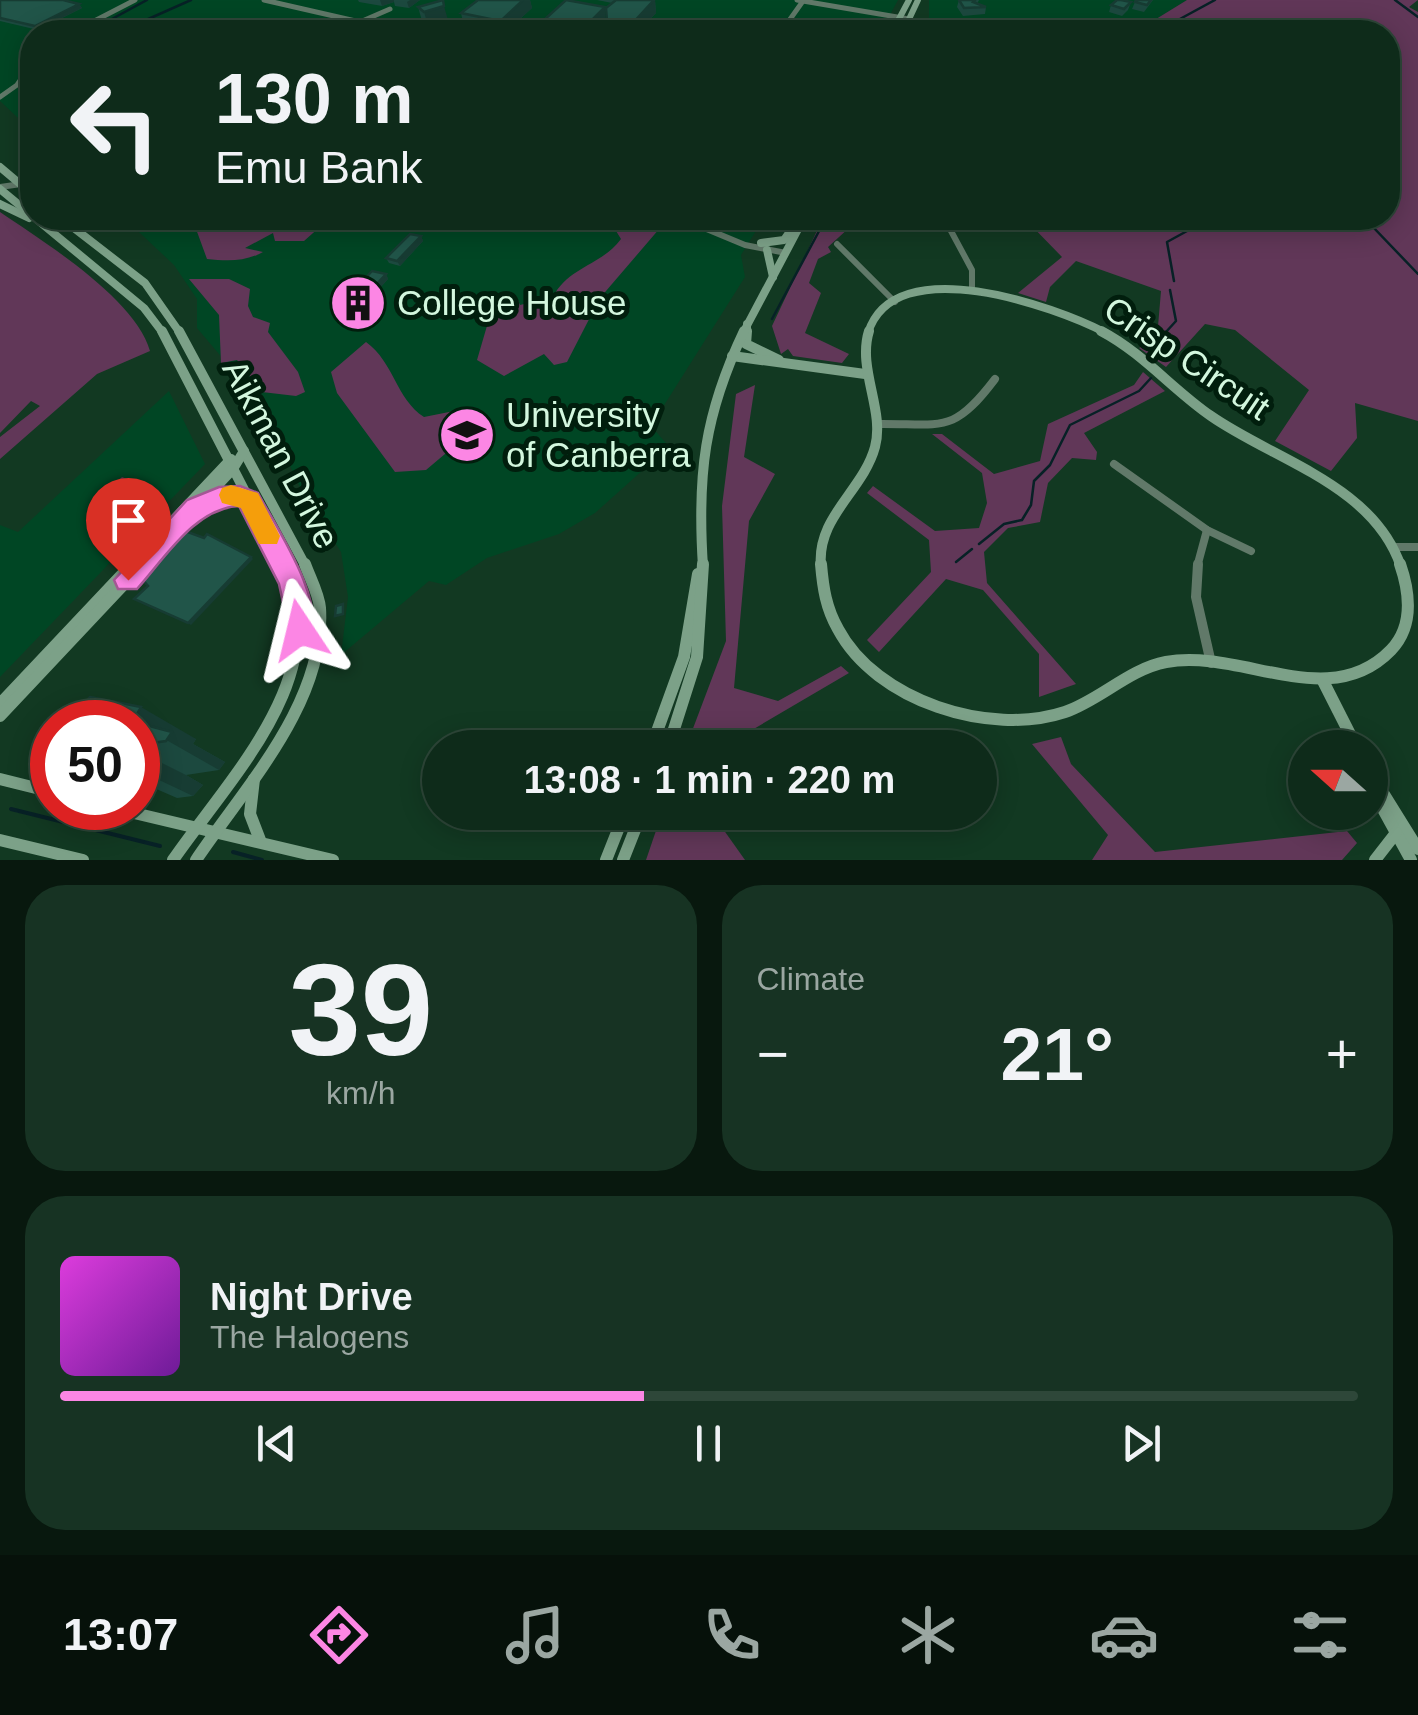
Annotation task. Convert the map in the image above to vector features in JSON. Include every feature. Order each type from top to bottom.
[{"type":"street","points":[[96,20],[135,0]]},
{"type":"street","points":[[264,0],[348,20]]},
{"type":"street","points":[[800,0],[909,19],[918,0]]},
{"type":"street","points":[[898,20],[909,0]]},
{"type":"street","points":[[370,20],[390,9]]},
{"type":"street","points":[[2,169],[20,184]]},
{"type":"street","points":[[2,169],[0,188],[20,184]]},
{"type":"street","name":"Aikman Drive","points":[[0,188],[20,206]]},
{"type":"street","name":"Aikman Drive","points":[[48,230],[130,296],[160,328],[297,597],[298,648],[278,708],[173,860]]},
{"type":"street","name":"Aikman Drive","points":[[76,230],[148,286],[188,344],[314,580],[320,615],[318,649],[305,693],[254,778],[196,860]]},
{"type":"street","points":[[709,230],[786,253]]},
{"type":"street","points":[[764,246],[784,240],[793,230]]},
{"type":"street","points":[[675,730],[701,641],[701,460],[706,428],[732,356],[797,230]]},
{"type":"street","points":[[951,230],[975,278],[972,290]]},
{"type":"street","points":[[837,244],[895,302]]},
{"type":"street","points":[[764,246],[772,260],[768,270],[773,277]]},
{"type":"street","name":"Crisp Circuit","points":[[935,290],[972,290],[1070,316],[1113,337],[1220,423],[1327,480],[1363,512],[1392,547],[1403,571],[1410,604],[1404,635],[1376,666],[1322,679],[1211,663],[1168,662],[1131,676],[1078,706],[1042,718],[956,712],[882,678],[856,654],[838,629],[820,575],[825,530],[871,458],[876,424],[865,374],[864,339],[870,326],[895,302],[935,290]]},
{"type":"street","points":[[747,328],[746,344],[752,349],[794,367]]},
{"type":"street","points":[[732,356],[865,374]]},
{"type":"street","points":[[876,424],[949,423],[970,412],[996,379]]},
{"type":"street","points":[[0,704],[244,451]]},
{"type":"street","points":[[1114,464],[1208,530],[1251,551]]},
{"type":"street","points":[[0,716],[196,508],[230,465]]},
{"type":"street","points":[[196,508],[225,496],[249,500]]},
{"type":"street","points":[[1208,530],[1194,565],[1194,600],[1211,663]]},
{"type":"street","points":[[1392,547],[1418,547]]},
{"type":"street","points":[[658,730],[684,657],[700,563]]},
{"type":"street","points":[[1322,679],[1348,730]]},
{"type":"street","points":[[254,778],[250,814],[260,840]]},
{"type":"street","points":[[0,779],[30,786]]},
{"type":"street","points":[[1388,815],[1418,849]]},
{"type":"street","points":[[160,819],[332,860]]},
{"type":"street","points":[[1398,826],[1418,834]]},
{"type":"street","points":[[1376,860],[1398,826]]},
{"type":"street","points":[[1398,826],[1411,860]]},
{"type":"street","points":[[606,860],[618,830]]},
{"type":"street","points":[[625,856],[635,830]]},
{"type":"street","points":[[0,840],[82,860]]},
{"type":"shaded area","points":[[0,0],[898,0],[887,20],[20,20],[20,120],[0,101]]},
{"type":"shaded area","points":[[929,0],[1187,0],[1155,20],[929,20]]},
{"type":"shaded area","points":[[1187,0],[1418,0],[1409,7],[1418,12],[1418,421],[1355,403],[1357,438],[1331,471],[1275,441],[1309,390],[1235,330],[1205,324],[1166,367],[1139,348],[1157,338],[1161,291],[1076,261],[1050,287],[1046,302],[1018,293],[1062,257],[1036,230],[1400,230],[1400,20],[1154,20]]},
{"type":"shaded area","points":[[0,212],[108,292],[141,331],[150,351],[97,374],[0,459],[0,437],[40,406],[31,401],[0,433]]},
{"type":"shaded area","name":"University of Canberra","points":[[137,230],[757,230],[741,255],[745,277],[651,426],[666,443],[643,470],[595,513],[559,534],[487,558],[446,585],[429,581],[341,655],[348,597],[341,552],[300,487],[261,404],[197,328],[197,299],[174,265]]},
{"type":"shaded area","points":[[196,230],[316,230],[304,241],[275,241],[273,233],[245,248],[263,252],[249,258],[207,259]]},
{"type":"shaded area","points":[[615,230],[658,230],[600,298],[567,362],[554,365],[544,354],[504,376],[477,360],[489,319],[486,305],[516,296],[520,305],[553,297],[567,279],[621,239]]},
{"type":"shaded area","points":[[817,230],[847,230],[828,247],[831,252],[818,259],[809,283],[821,293],[805,333],[849,354],[842,363],[793,356],[788,349],[781,354],[772,326]]},
{"type":"shaded area","points":[[189,279],[229,279],[250,289],[248,306],[253,317],[270,323],[268,332],[298,372],[305,392],[296,396],[262,392],[237,360],[221,363],[219,315]]},
{"type":"shaded area","points":[[366,342],[383,360],[407,400],[424,417],[454,411],[472,419],[471,432],[426,470],[395,472],[337,393],[331,372]]},
{"type":"shaded area","points":[[1143,372],[1165,391],[1084,433],[1097,452],[1096,460],[1072,458],[1048,483],[1040,522],[1008,528],[984,552],[987,583],[1076,684],[1039,697],[1039,654],[983,590],[946,579],[879,652],[867,640],[931,572],[929,540],[867,493],[873,486],[935,531],[979,528],[987,503],[982,473],[932,434],[942,434],[994,474],[1040,461],[1048,424],[1134,385]]},
{"type":"shaded area","points":[[755,385],[744,457],[775,474],[749,521],[734,688],[778,701],[841,666],[849,673],[752,730],[692,730],[726,641],[722,506],[736,394]]},
{"type":"shaded area","points":[[169,391],[205,464],[0,677],[0,525],[18,532]]},
{"type":"shaded area","points":[[122,477],[156,491],[124,524],[89,509]]},
{"type":"shaded area","points":[[1061,737],[1071,764],[1155,852],[1347,831],[1357,843],[1342,860],[1092,860],[1108,835],[1032,744]]},
{"type":"shaded area","points":[[656,830],[724,830],[745,860],[646,860]]},
{"type":"building","points":[[0,0],[63,0],[79,4],[47,20],[20,23],[0,18]]},
{"type":"building","points":[[443,0],[444,6],[424,12],[418,7]]},
{"type":"building","points":[[478,0],[523,0],[502,20],[461,13]]},
{"type":"building","points":[[566,0],[605,7],[592,20],[544,20]]},
{"type":"building","points":[[616,0],[654,0],[636,20],[607,20],[606,8]]},
{"type":"building","points":[[959,0],[975,0],[986,7],[964,8]]},
{"type":"building","points":[[1117,0],[1131,2],[1124,9],[1111,5]]},
{"type":"building","points":[[410,234],[421,236],[397,261],[386,258]]},
{"type":"building","points":[[372,271],[386,274],[348,315],[335,311]]},
{"type":"building","points":[[185,531],[204,538],[207,534],[251,557],[188,623],[134,599],[148,586],[143,580],[149,570]]},
{"type":"building","points":[[343,604],[343,614],[335,616],[336,606]]},
{"type":"building","points":[[160,729],[172,732],[166,741],[160,742]]},
{"type":"waterway","points":[[110,20],[147,0]]},
{"type":"waterway","points":[[146,20],[191,0]]},
{"type":"waterway","points":[[1178,20],[1215,0]]},
{"type":"waterway","points":[[1395,0],[1418,17]]},
{"type":"waterway","points":[[772,319],[820,230]]},
{"type":"waterway","points":[[1174,281],[1167,242],[1189,230]]},
{"type":"waterway","points":[[1376,230],[1418,274]]},
{"type":"waterway","points":[[1153,357],[1155,344],[1176,321],[1170,290]]},
{"type":"waterway","points":[[979,544],[1004,524],[1022,520],[1031,505],[1034,481],[1050,465],[1070,425],[1139,391],[1151,378]]},
{"type":"waterway","points":[[956,562],[972,549]]},
{"type":"waterway","points":[[11,809],[160,846]]},
{"type":"waterway","points":[[233,852],[262,860]]},
{"type":"slow traffic","points":[[231,495],[249,500],[268,536]]},
{"type":"place","name":"College House","points":[[358,303]]},
{"type":"place","name":"University of Canberra","points":[[467,435]]},
{"type":"route","points":[[128,580],[204,502],[240,496],[249,500],[292,583],[300,630]]}]
